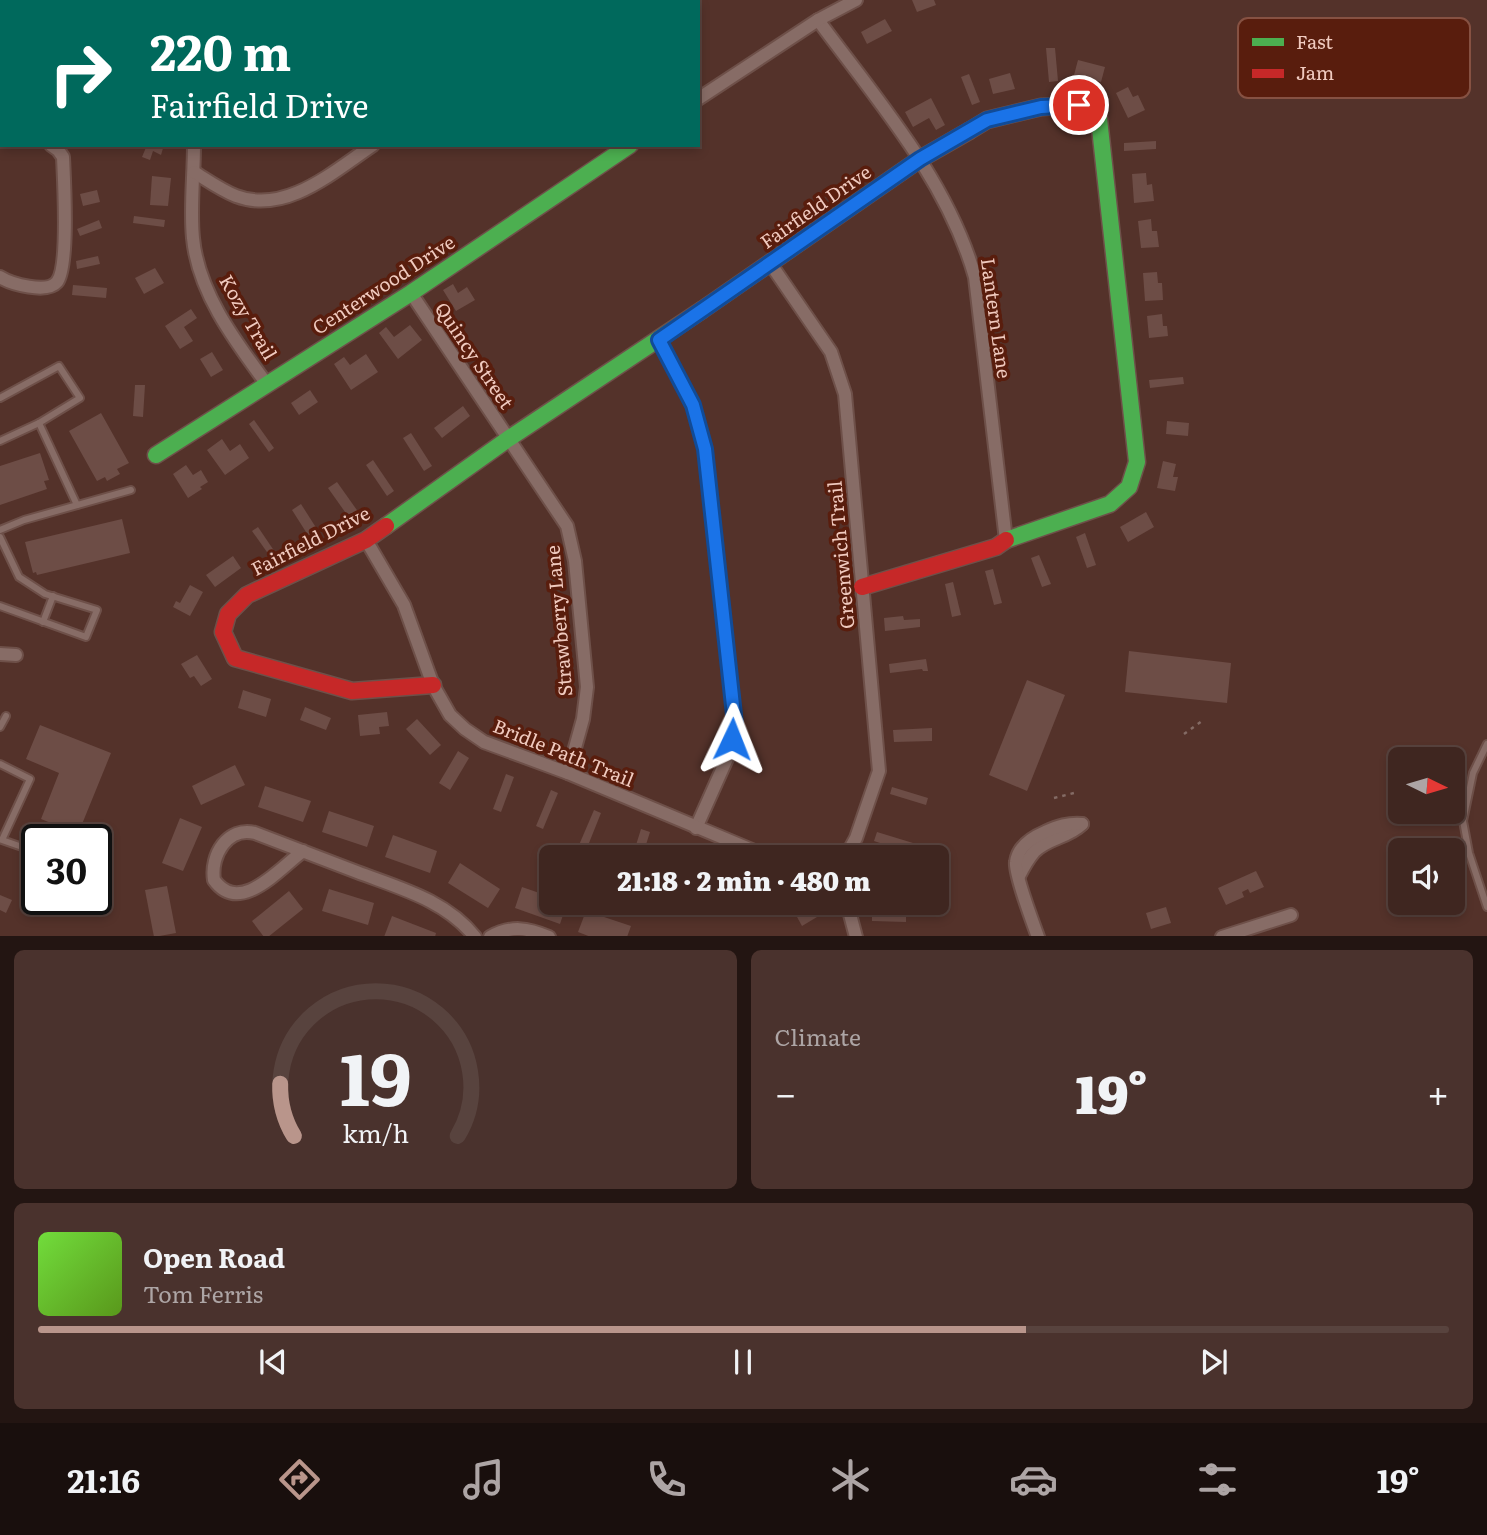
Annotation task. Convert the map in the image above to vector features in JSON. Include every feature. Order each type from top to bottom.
[{"type":"street","points":[[700,98],[818,20],[856,0]]},
{"type":"street","name":"Lantern Lane","points":[[818,20],[920,159],[966,244],[975,276],[1006,540]]},
{"type":"street","name":"Fairfield Drive","points":[[433,685],[352,691],[235,658],[223,632],[228,614],[247,595],[366,540],[508,439],[659,340],[920,159],[987,120],[1041,107],[1079,105],[1099,119],[1137,462],[1129,487],[1110,504],[1006,540],[996,547],[862,587]]},
{"type":"street","points":[[0,276],[11,283],[48,287],[55,284],[61,273],[64,226],[63,157],[54,147]]},
{"type":"street","name":"Kozy Trail","points":[[194,147],[193,240],[200,268],[208,292],[223,320],[266,383]]},
{"type":"street","points":[[194,172],[236,196],[265,201],[302,191],[370,147]]},
{"type":"street","name":"Centerwood Drive","points":[[156,455],[411,293],[626,147]]},
{"type":"street","name":"Greenwich Trail","points":[[770,263],[831,352],[845,394],[879,771],[852,845]]},
{"type":"street","name":"Quincy Street","points":[[411,293],[508,439]]},
{"type":"street","points":[[659,340],[693,405],[705,449],[735,724],[729,754],[696,828]]},
{"type":"street","name":"Strawberry Lane","points":[[508,439],[567,526],[575,561],[587,687],[583,719],[568,773]]},
{"type":"street","name":"Bridle Path Trail","points":[[366,540],[404,605],[433,685],[450,715],[465,729],[484,742],[568,773],[738,845]]},
{"type":"street","points":[[0,654],[16,655]]},
{"type":"street","points":[[1019,876],[1035,851],[1046,843],[1073,833],[1082,824],[1068,823],[1029,840],[1019,851],[1015,865],[1038,936]]},
{"type":"street","points":[[303,851],[246,893],[231,894],[224,891],[214,880],[214,865],[224,843],[240,831],[255,833],[303,851],[427,899],[457,918],[475,936]]},
{"type":"street","points":[[850,915],[856,936]]},
{"type":"street","points":[[1222,936],[1291,915]]},
{"type":"street","points":[[490,936],[515,928],[549,936]]},
{"type":"lane","points":[[0,398],[59,366],[80,398],[39,423],[0,441]]},
{"type":"lane","points":[[39,423],[77,505]]},
{"type":"lane","points":[[0,530],[131,490]]},
{"type":"lane","points":[[0,537],[19,577],[52,596],[97,610],[86,637],[0,606]]},
{"type":"lane","points":[[43,622],[52,596]]},
{"type":"lane","points":[[0,727],[6,716]]},
{"type":"lane","points":[[1487,744],[1473,773],[1463,821],[1469,853],[1487,907]]},
{"type":"lane","points":[[0,764],[30,779],[1,840],[21,847]]},
{"type":"path","points":[[1184,734],[1202,721]]},
{"type":"path","points":[[1054,798],[1074,793]]},
{"type":"building","points":[[912,0],[934,0],[936,5],[917,12]]},
{"type":"building","points":[[885,19],[892,31],[867,44],[861,32]]},
{"type":"building","points":[[1046,48],[1055,48],[1058,81],[1049,82]]},
{"type":"building","points":[[1078,60],[1105,67],[1101,82],[1074,75]]},
{"type":"building","points":[[1010,73],[1015,89],[993,94],[989,79]]},
{"type":"building","points":[[969,74],[980,102],[972,105],[961,77]]},
{"type":"building","points":[[1128,87],[1133,97],[1138,95],[1145,110],[1128,118],[1116,93]]},
{"type":"building","points":[[931,98],[945,125],[936,130],[929,118],[913,127],[905,112]]},
{"type":"building","points":[[1156,141],[1156,149],[1124,151],[1124,143]]},
{"type":"building","points":[[146,147],[163,147],[161,155],[153,151],[150,160],[142,157]]},
{"type":"building","points":[[1146,173],[1147,185],[1152,184],[1154,201],[1134,203],[1132,174]]},
{"type":"building","points":[[152,176],[171,178],[168,206],[150,205]]},
{"type":"building","points":[[97,190],[100,202],[83,206],[80,194]]},
{"type":"building","points":[[134,216],[165,220],[164,227],[133,223]]},
{"type":"building","points":[[1151,219],[1152,231],[1157,231],[1159,247],[1141,248],[1138,221]]},
{"type":"building","points":[[99,220],[102,228],[80,236],[77,229]]},
{"type":"building","points":[[98,256],[100,264],[77,269],[76,261]]},
{"type":"building","points":[[155,268],[164,283],[144,294],[135,278]]},
{"type":"building","points":[[1157,272],[1158,283],[1162,283],[1163,300],[1145,301],[1143,273]]},
{"type":"building","points":[[453,284],[458,293],[467,287],[475,300],[456,311],[443,290]]},
{"type":"building","points":[[73,285],[107,288],[106,298],[72,295]]},
{"type":"building","points":[[191,309],[197,318],[184,327],[193,341],[180,349],[165,326]]},
{"type":"building","points":[[1162,314],[1163,326],[1167,326],[1168,336],[1149,338],[1147,316]]},
{"type":"building","points":[[410,325],[422,340],[398,359],[379,333],[386,327],[394,337]]},
{"type":"building","points":[[212,352],[223,370],[211,377],[200,359]]},
{"type":"building","points":[[366,354],[378,372],[351,390],[334,364],[344,357],[350,365]]},
{"type":"building","points":[[1183,377],[1184,384],[1150,388],[1149,380]]},
{"type":"building","points":[[135,385],[145,385],[143,417],[133,416]]},
{"type":"building","points":[[310,390],[318,402],[299,415],[291,403]]},
{"type":"building","points":[[463,406],[470,416],[442,438],[434,428]]},
{"type":"building","points":[[101,413],[129,463],[117,469],[120,474],[107,481],[105,477],[97,481],[69,431]]},
{"type":"building","points":[[254,420],[274,448],[269,452],[249,424]]},
{"type":"building","points":[[1167,421],[1189,423],[1188,436],[1166,434]]},
{"type":"building","points":[[411,433],[432,466],[424,471],[403,438]]},
{"type":"building","points":[[222,439],[230,451],[240,444],[249,458],[225,475],[207,450]]},
{"type":"building","points":[[40,453],[49,480],[44,481],[47,489],[0,505],[0,466]]},
{"type":"building","points":[[373,460],[394,491],[387,496],[366,465]]},
{"type":"building","points":[[1163,461],[1176,464],[1173,477],[1178,477],[1175,491],[1157,488]]},
{"type":"building","points":[[186,465],[193,475],[201,470],[208,482],[188,498],[173,474]]},
{"type":"building","points":[[337,482],[359,513],[350,519],[328,488]]},
{"type":"building","points":[[301,504],[322,537],[313,543],[292,510]]},
{"type":"building","points":[[1146,512],[1154,527],[1128,542],[1120,527]]},
{"type":"building","points":[[122,519],[130,553],[37,575],[36,572],[33,573],[25,542]]},
{"type":"building","points":[[258,527],[279,558],[274,562],[252,531]]},
{"type":"building","points":[[1085,533],[1096,565],[1087,568],[1076,537]]},
{"type":"building","points":[[1039,555],[1051,584],[1042,587],[1031,558]]},
{"type":"building","points":[[233,556],[241,568],[215,587],[206,575]]},
{"type":"building","points":[[993,569],[1002,603],[994,605],[985,571]]},
{"type":"building","points":[[953,582],[961,615],[952,617],[945,584]]},
{"type":"building","points":[[190,585],[203,592],[190,616],[173,607],[176,601],[180,603]]},
{"type":"building","points":[[903,616],[904,620],[920,619],[920,627],[885,631],[884,618]]},
{"type":"building","points":[[1129,651],[1231,663],[1227,703],[1125,692]]},
{"type":"building","points":[[197,655],[212,679],[201,686],[194,676],[190,678],[181,664]]},
{"type":"building","points":[[926,659],[928,671],[922,669],[890,673],[889,664]]},
{"type":"building","points":[[1027,680],[1065,695],[1027,791],[989,775]]},
{"type":"building","points":[[243,690],[271,699],[266,717],[238,708]]},
{"type":"building","points":[[305,707],[331,718],[326,730],[300,720]]},
{"type":"building","points":[[387,712],[389,726],[379,727],[380,734],[360,736],[358,715]]},
{"type":"building","points":[[417,719],[441,745],[430,755],[406,729]]},
{"type":"building","points":[[40,725],[111,753],[82,824],[53,824],[41,819],[59,773],[26,759]]},
{"type":"building","points":[[932,728],[932,741],[894,742],[893,730]]},
{"type":"building","points":[[458,751],[469,758],[450,790],[439,783]]},
{"type":"building","points":[[235,765],[245,785],[201,805],[192,786]]},
{"type":"building","points":[[506,774],[514,777],[501,812],[493,809]]},
{"type":"building","points":[[265,786],[311,801],[303,822],[258,807]]},
{"type":"building","points":[[892,787],[928,798],[926,805],[890,794]]},
{"type":"building","points":[[551,790],[558,793],[543,829],[536,826]]},
{"type":"building","points":[[594,810],[601,813],[588,845],[579,845]]},
{"type":"building","points":[[329,811],[374,826],[367,847],[322,832]]},
{"type":"building","points":[[180,818],[202,827],[183,871],[162,863]]},
{"type":"building","points":[[641,829],[650,832],[646,845],[636,845]]},
{"type":"building","points":[[877,832],[913,843],[886,845],[874,841]]},
{"type":"building","points":[[393,835],[437,851],[430,873],[385,857]]},
{"type":"building","points":[[460,863],[500,889],[488,908],[448,883]]},
{"type":"building","points":[[1256,871],[1264,887],[1250,893],[1248,889],[1242,892],[1244,897],[1226,905],[1218,888]]},
{"type":"building","points":[[167,886],[176,933],[154,936],[145,890]]},
{"type":"building","points":[[522,887],[539,893],[539,915],[563,915],[560,924],[515,908]]},
{"type":"building","points":[[329,889],[374,903],[368,925],[322,911]]},
{"type":"building","points":[[289,891],[303,909],[269,936],[263,936],[252,921]]},
{"type":"building","points":[[0,895],[12,900],[6,913],[0,910]]},
{"type":"building","points":[[1166,907],[1171,923],[1151,929],[1146,913]]},
{"type":"building","points":[[584,915],[598,915],[631,926],[627,936],[588,936],[578,932]]},
{"type":"building","points":[[796,915],[816,915],[817,917],[802,926]]},
{"type":"building","points":[[872,915],[906,915],[906,922],[872,921]]},
{"type":"building","points":[[392,916],[436,933],[435,936],[384,936]]},
{"type":"traffic: fast","points":[[969,131],[987,120],[1041,107],[1079,105],[1099,119],[1137,462],[1129,487],[1110,504],[1006,540]]},
{"type":"traffic: fast","points":[[156,455],[411,293],[627,147]]},
{"type":"traffic: fast","points":[[386,526],[508,439],[702,310]]},
{"type":"traffic: jam","points":[[702,310],[920,159],[969,131]]},
{"type":"traffic: jam","points":[[386,526],[366,540],[247,595],[228,614],[223,632],[235,658],[352,691],[433,685]]},
{"type":"traffic: jam","points":[[862,587],[996,547],[1006,540]]},
{"type":"route","points":[[732,739],[735,724],[705,449],[693,405],[659,340],[920,159],[987,120],[1041,107],[1079,105]]}]
